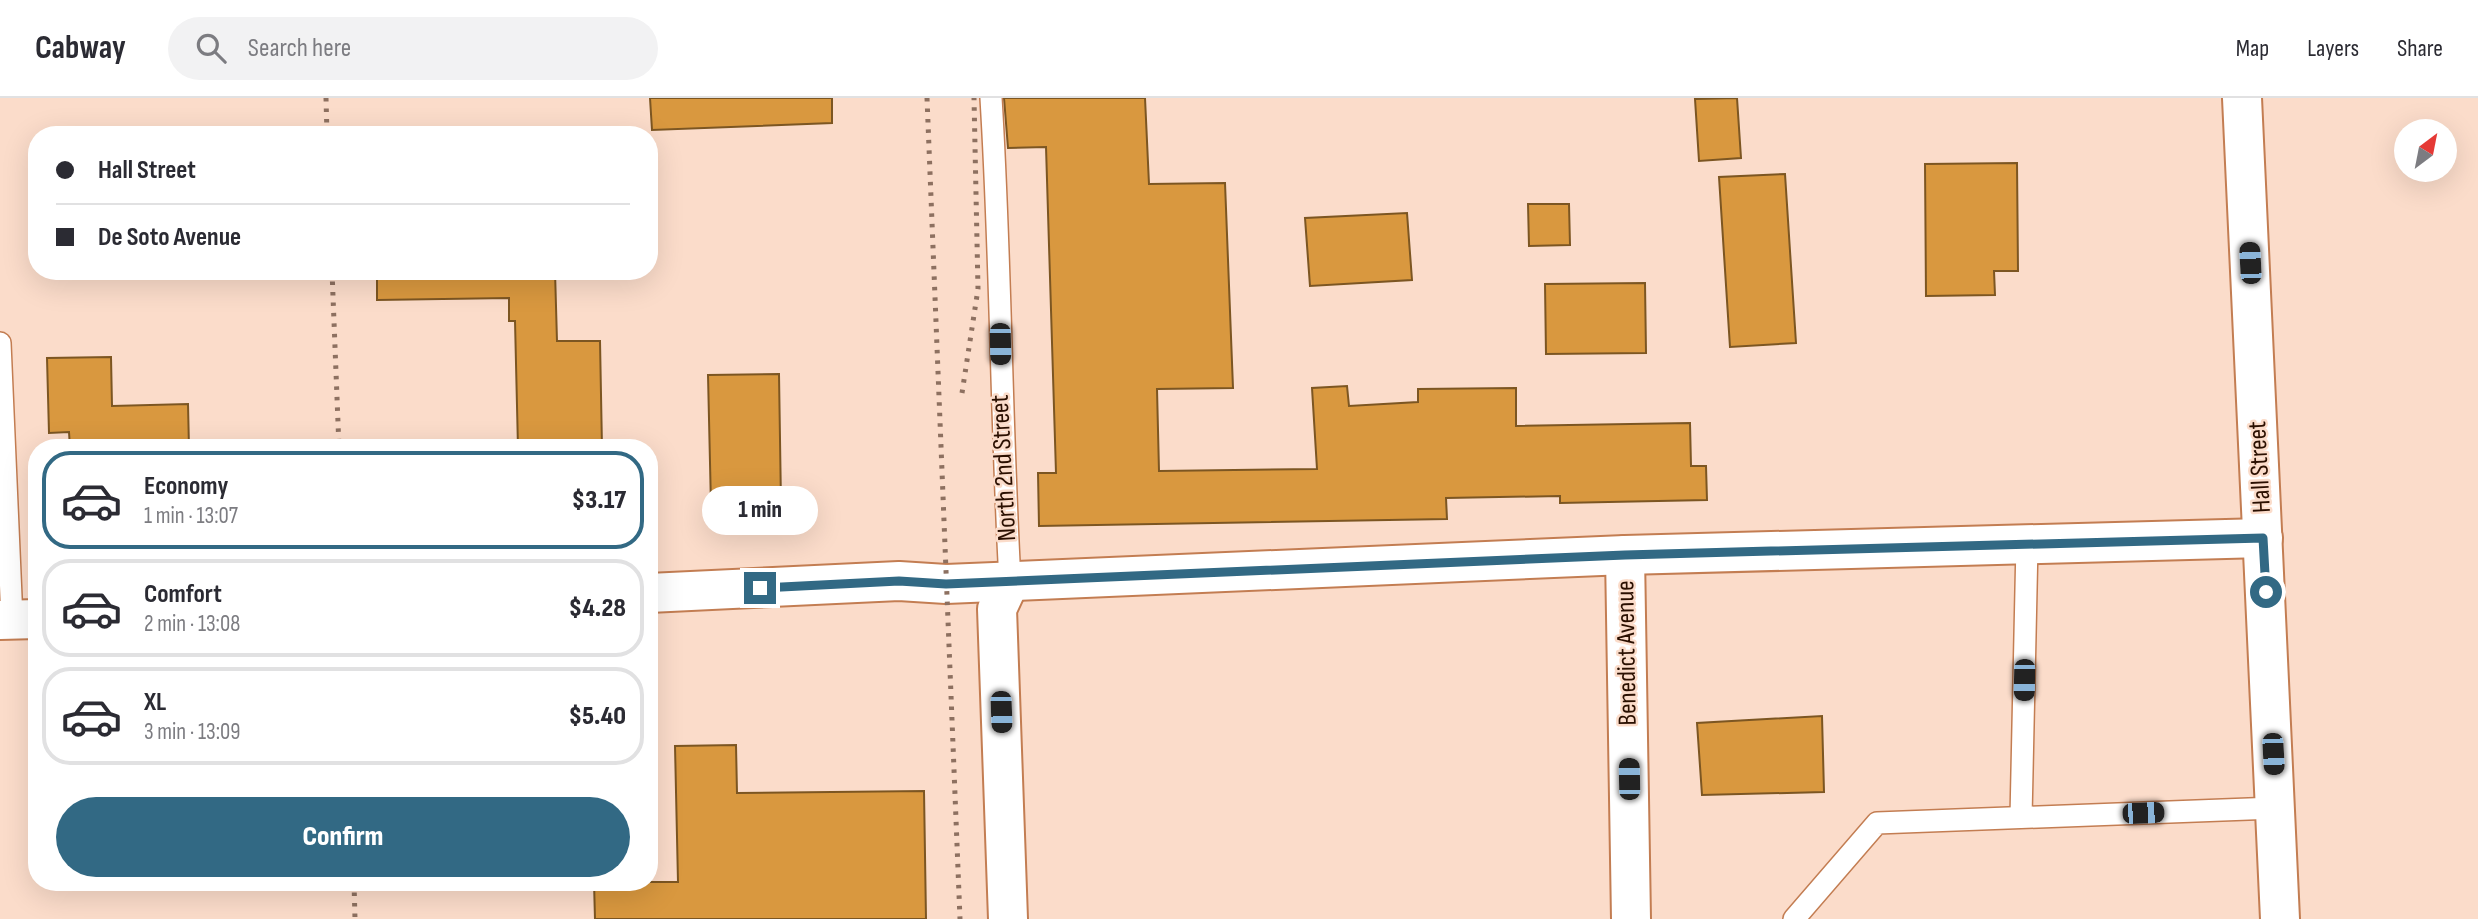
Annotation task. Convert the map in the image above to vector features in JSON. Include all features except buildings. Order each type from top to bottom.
[{"type":"street","name":"Hall Street","points":[[2242,98],[2280,919]]},
{"type":"street","points":[[658,593],[899,581],[946,584],[1625,555],[2263,538]]},
{"type":"street","name":"Benedict Avenue","points":[[1625,555],[1631,919]]},
{"type":"street","name":"North 2nd Street","points":[[1008,919],[997,609],[1010,581]]},
{"type":"lane","name":"North 2nd Street","points":[[991,98],[1010,581]]},
{"type":"lane","points":[[0,343],[16,620]]},
{"type":"lane","points":[[2021,817],[2027,544]]},
{"type":"lane","points":[[1794,919],[1877,823],[2275,808]]},
{"type":"railway","points":[[326,98],[327,126]]},
{"type":"railway","points":[[927,98],[960,919]]},
{"type":"railway","points":[[962,393],[978,289],[974,98]]},
{"type":"railway","points":[[332,280],[339,439]]},
{"type":"railway","points":[[354,891],[355,919]]},
{"type":"route","points":[[760,588],[899,581],[946,584],[1625,555],[2263,538],[2266,592]]}]
